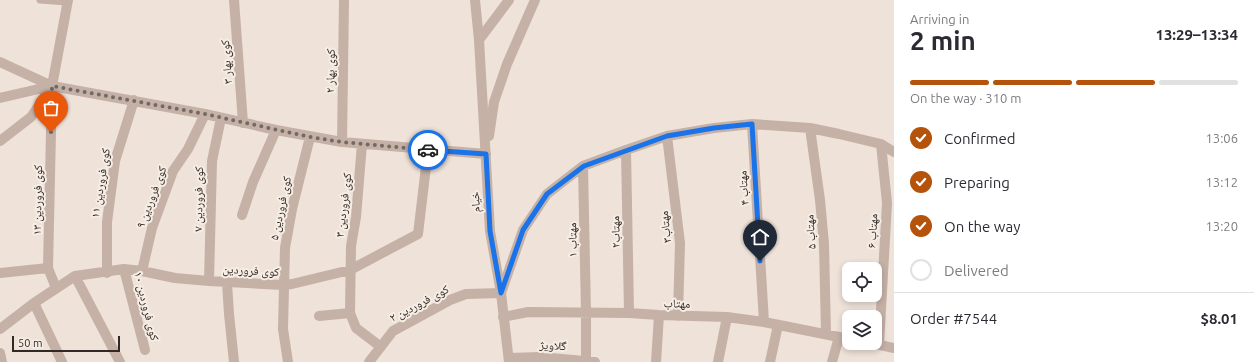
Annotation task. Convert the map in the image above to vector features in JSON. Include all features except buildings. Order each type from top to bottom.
[{"type":"street","name":"کوی بهار ۳","points":[[234,0],[243,123]]},
{"type":"street","name":"کوی بهار ۲","points":[[342,142],[344,0]]},
{"type":"street","name":"خیام","points":[[475,0],[479,40],[490,231],[501,293],[509,360]]},
{"type":"street","points":[[479,40],[509,0]]},
{"type":"street","points":[[0,62],[52,86],[205,114],[310,137],[362,144],[486,154],[494,102],[507,64],[535,0]]},
{"type":"street","points":[[0,141],[31,117],[52,86],[68,1]]},
{"type":"street","points":[[0,98],[52,86]]},
{"type":"street","name":"کوی فروردین ۱۳","points":[[52,86],[48,268],[56,288]]},
{"type":"street","name":"کوی فروردین ۱۱","points":[[107,273],[107,222],[115,161],[134,100]]},
{"type":"street","name":"کوی فروردین ۹","points":[[142,271],[152,228],[173,171],[188,150],[205,114]]},
{"type":"street","name":"کوی فروردین ۷","points":[[209,281],[212,161],[221,118]]},
{"type":"street","points":[[501,293],[523,230],[547,194],[584,166],[626,150],[667,136],[714,128],[752,124],[810,128],[880,144],[894,152]]},
{"type":"street","name":"مهتاب ۴","points":[[752,124],[764,322]]},
{"type":"street","name":"مهتاب ۵","points":[[810,128],[820,200],[824,244],[826,334]]},
{"type":"street","points":[[242,215],[253,182],[276,130]]},
{"type":"street","name":"مهتاب۳","points":[[667,136],[680,243],[678,316]]},
{"type":"street","name":"کوی فروردین ۵","points":[[288,362],[283,329],[285,248],[310,137]]},
{"type":"street","name":"کوی فروردین ۳","points":[[350,270],[351,246],[356,217],[362,144]]},
{"type":"street","name":"مهتاب ۶","points":[[878,310],[887,203],[880,144]]},
{"type":"street","name":"کوی فروردین","points":[[75,276],[107,273],[124,269],[175,278],[227,283],[283,285],[350,270],[418,234],[428,150]]},
{"type":"street","name":"مهتاب۲","points":[[626,150],[629,313]]},
{"type":"street","name":"مهتاب ۱","points":[[584,166],[586,313],[589,362]]},
{"type":"street","points":[[0,273],[48,268]]},
{"type":"street","name":"کوی فروردین ۱۰","points":[[124,269],[145,350]]},
{"type":"street","points":[[350,270],[350,313],[356,328],[381,347]]},
{"type":"street","points":[[0,329],[34,303],[75,276],[120,362]]},
{"type":"street","points":[[227,283],[234,362]]},
{"type":"street","name":"کوی فروردین ۲","points":[[369,362],[393,331],[450,300],[466,294],[501,293]]},
{"type":"street","points":[[34,303],[62,362]]},
{"type":"street","name":"مهتاب","points":[[503,317],[528,312],[629,313],[727,317],[764,322],[842,338]]},
{"type":"street","points":[[319,316],[350,313]]},
{"type":"street","points":[[656,362],[659,315]]},
{"type":"street","points":[[718,362],[727,317]]},
{"type":"street","points":[[770,362],[778,325]]},
{"type":"street","points":[[832,362],[842,342]]},
{"type":"street","points":[[882,345],[894,348]]},
{"type":"street","points":[[0,353],[2,362]]},
{"type":"street","name":"گلاویژ","points":[[509,360],[540,356],[589,362]]},
{"type":"lane","points":[[40,0],[68,1]]},
{"type":"way so far","points":[[51,132],[52,86],[205,114],[310,137],[342,142],[428,150]]},
{"type":"route","points":[[428,150],[486,154],[490,231],[501,293],[523,230],[547,194],[584,166],[667,136],[714,128],[752,124],[760,261]]}]
